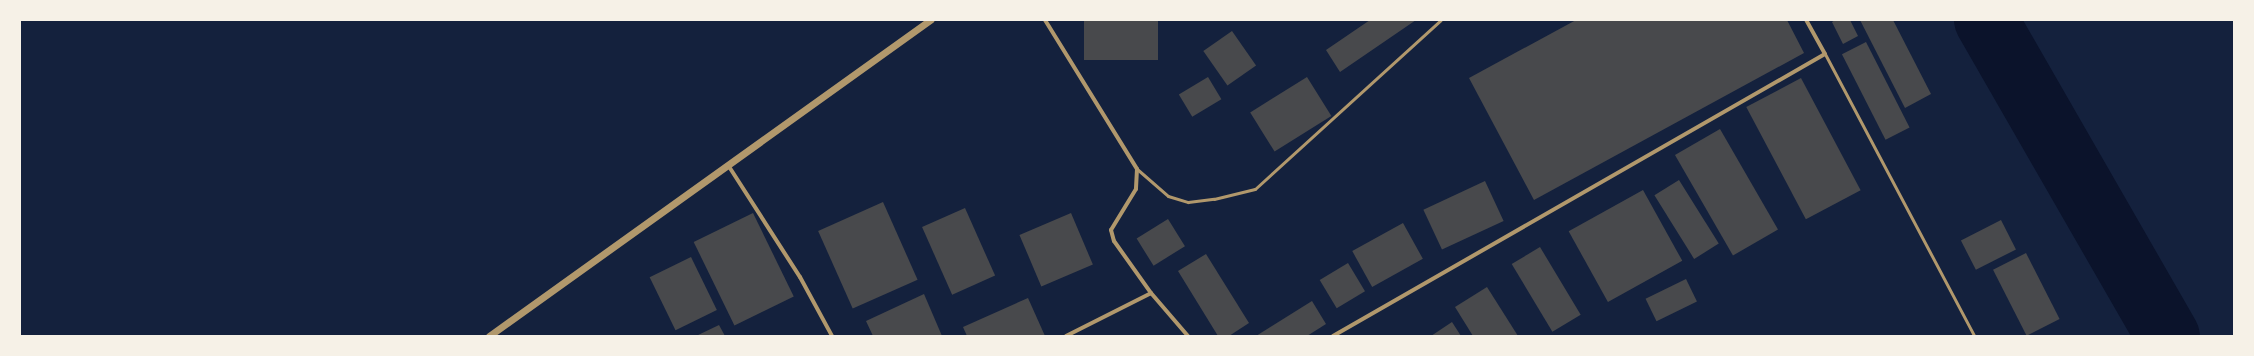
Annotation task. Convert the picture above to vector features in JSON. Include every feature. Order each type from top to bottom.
[{"type":"street","points":[[489,336],[930,20]]},
{"type":"street","points":[[1045,20],[1137,168],[1136,189],[1111,230],[1114,241],[1151,292],[1188,336]]},
{"type":"street","points":[[1333,336],[1824,54],[1806,20]]},
{"type":"street","points":[[728,165],[800,277],[832,336]]},
{"type":"street","points":[[1066,336],[1151,292]]},
{"type":"lane","points":[[1137,168],[1168,196],[1188,202],[1214,199],[1255,189],[1441,20]]},
{"type":"lane","points":[[1824,54],[1974,336]]},
{"type":"building","points":[[1084,20],[1158,20],[1158,60],[1084,60]]},
{"type":"building","points":[[1370,20],[1416,20],[1340,72],[1326,50]]},
{"type":"building","points":[[1576,20],[1787,20],[1804,53],[1534,200],[1469,78]]},
{"type":"building","points":[[1835,20],[1850,20],[1858,36],[1843,44],[1832,22]]},
{"type":"building","points":[[1860,20],[1893,20],[1931,94],[1905,108]]},
{"type":"building","points":[[1232,31],[1256,65],[1227,85],[1203,51]]},
{"type":"building","points":[[1866,42],[1910,128],[1886,140],[1842,54]]},
{"type":"building","points":[[1208,77],[1221,99],[1192,117],[1179,95]]},
{"type":"building","points":[[1307,77],[1331,116],[1275,152],[1250,113]]},
{"type":"building","points":[[1801,78],[1861,190],[1806,219],[1746,107]]},
{"type":"building","points":[[1720,129],[1778,229],[1733,255],[1675,155]]},
{"type":"building","points":[[1679,180],[1719,244],[1694,259],[1654,195]]},
{"type":"building","points":[[1485,181],[1504,221],[1442,250],[1423,210]]},
{"type":"building","points":[[1643,190],[1682,261],[1608,302],[1569,231]]},
{"type":"building","points":[[883,202],[918,280],[853,309],[818,231]]},
{"type":"building","points":[[965,208],[995,276],[952,295],[922,227]]},
{"type":"building","points":[[753,213],[794,297],[734,326],[694,242]]},
{"type":"building","points":[[1071,213],[1093,265],[1041,286],[1019,235]]},
{"type":"building","points":[[1168,219],[1185,246],[1154,266],[1137,239]]},
{"type":"building","points":[[2001,220],[2016,249],[1976,270],[1961,240]]},
{"type":"building","points":[[1403,223],[1423,259],[1372,287],[1352,251]]},
{"type":"building","points":[[1540,247],[1581,315],[1552,332],[1512,264]]},
{"type":"building","points":[[2026,253],[2060,319],[2027,336],[1993,270]]},
{"type":"building","points":[[1206,254],[1249,323],[1229,336],[1218,336],[1178,271]]},
{"type":"building","points":[[691,257],[717,310],[676,330],[650,277]]},
{"type":"building","points":[[1348,263],[1365,291],[1337,308],[1320,280]]},
{"type":"building","points":[[1686,279],[1697,301],[1657,321],[1646,299]]},
{"type":"building","points":[[1487,287],[1518,336],[1473,336],[1455,307]]},
{"type":"building","points":[[924,294],[942,336],[873,336],[866,321]]},
{"type":"building","points":[[1028,298],[1045,336],[967,336],[963,327]]},
{"type":"building","points":[[1312,301],[1326,324],[1307,336],[1256,336]]},
{"type":"building","points":[[1452,322],[1461,336],[1431,336]]},
{"type":"building","points":[[719,325],[725,336],[696,336]]},
{"type":"waterway","points":[[1986,20],[2168,336]]}]
